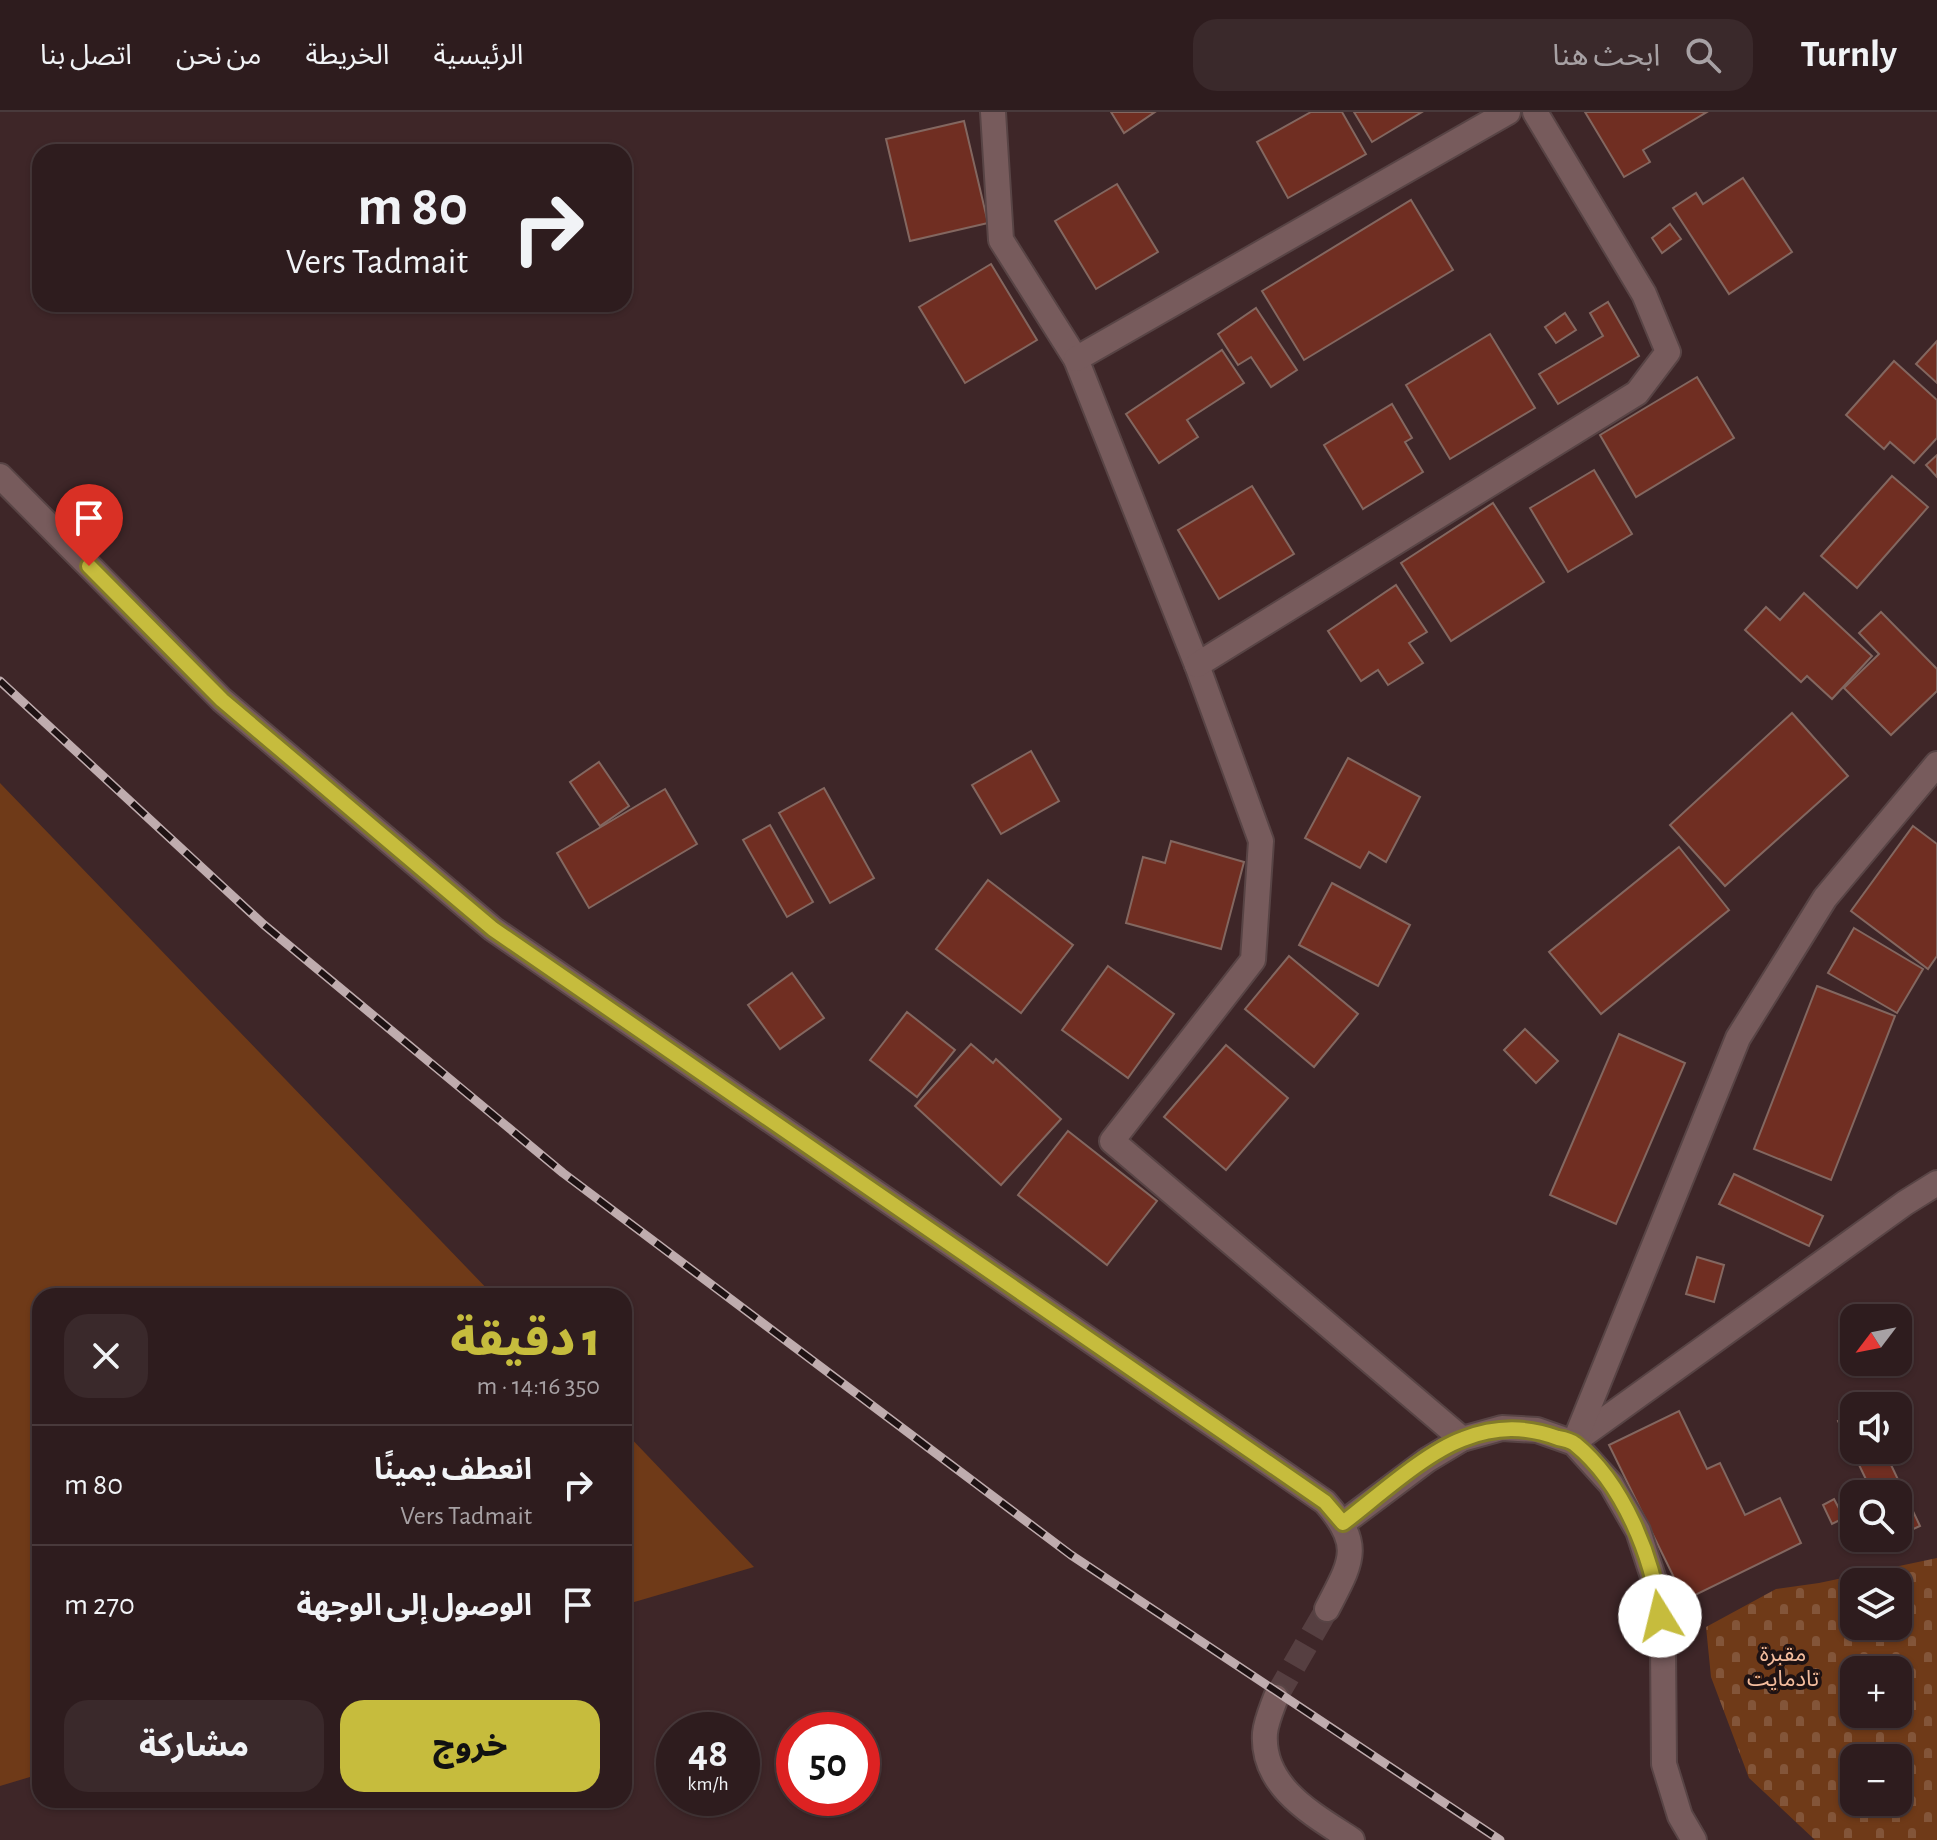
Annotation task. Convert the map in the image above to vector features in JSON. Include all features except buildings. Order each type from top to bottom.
[{"type":"street","points":[[993,112],[1001,240],[1076,359],[1197,665],[1261,841],[1253,960],[1112,1141],[1462,1439]]},
{"type":"street","points":[[1076,359],[1508,112]]},
{"type":"street","points":[[1197,665],[1637,393],[1668,352],[1644,294],[1535,112]]},
{"type":"street","points":[[0,476],[222,700],[493,929],[1325,1502],[1343,1523],[1350,1545],[1349,1566],[1327,1609]]},
{"type":"street","points":[[1574,1443],[1738,1038],[1825,898],[1937,764]]},
{"type":"street","points":[[1574,1443],[1829,1257],[1937,1183]]},
{"type":"street","points":[[1343,1523],[1427,1460],[1462,1439],[1502,1428],[1537,1430],[1574,1443],[1611,1484],[1638,1531],[1656,1586],[1663,1646],[1664,1764],[1680,1816],[1694,1840]]},
{"type":"street","points":[[1276,1697],[1265,1733],[1268,1760],[1282,1788],[1306,1810],[1352,1840]]},
{"type":"green space","points":[[0,783],[486,1288],[32,1288],[32,1776],[0,1786]]},
{"type":"green space","points":[[632,1439],[754,1567],[632,1603]]},
{"type":"green space","name":"مقبرة تادمايت","points":[[1937,1558],[1937,1840],[1815,1840],[1749,1778],[1711,1677],[1706,1627],[1776,1589],[1840,1579],[1840,1640],[1912,1640],[1912,1568],[1890,1568]]},
{"type":"tunnel","points":[[1276,1697],[1327,1609]]},
{"type":"railway","points":[[0,681],[263,924],[563,1173],[1071,1555],[1500,1840]]},
{"type":"route","points":[[89,566],[222,700],[493,929],[1325,1502],[1343,1523],[1427,1460],[1462,1439],[1502,1428],[1537,1430],[1574,1443],[1611,1484],[1638,1531],[1656,1586],[1660,1616]]}]
